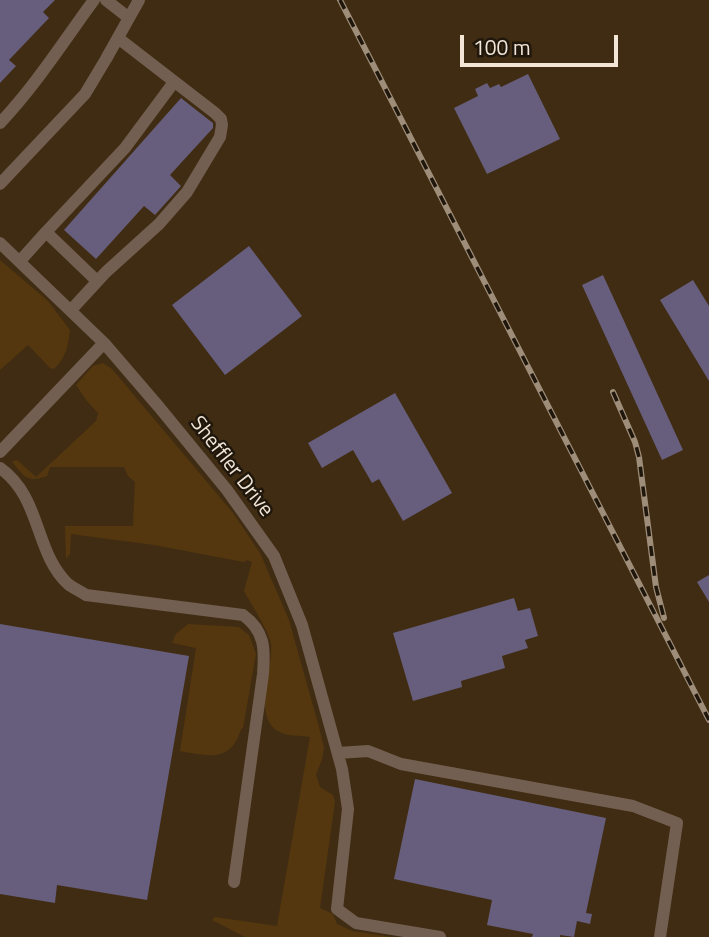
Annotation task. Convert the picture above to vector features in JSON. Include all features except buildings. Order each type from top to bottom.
[{"type":"street","points":[[0,123],[46,68],[94,0]]},
{"type":"street","points":[[106,0],[129,18]]},
{"type":"street","points":[[0,184],[85,94],[139,0]]},
{"type":"street","points":[[71,310],[97,281],[159,224],[187,192],[220,137],[221,119],[215,113],[118,38]]},
{"type":"street","points":[[20,261],[125,148],[174,82]]},
{"type":"street","points":[[46,232],[97,281]]},
{"type":"street","name":"Sheffler Drive","points":[[0,243],[104,343],[228,490],[274,556],[302,625],[342,769],[348,809],[337,909],[356,923],[440,937]]},
{"type":"street","points":[[0,452],[104,343]]},
{"type":"street","points":[[0,468],[18,484],[27,499],[52,563],[70,586],[86,595],[243,615],[252,622],[262,639],[265,652],[263,674],[234,882]]},
{"type":"street","points":[[338,753],[368,751],[401,764],[633,806],[677,823],[660,937]]},
{"type":"shaded area","points":[[0,260],[48,301],[70,330],[66,351],[54,369],[28,345],[0,370]]},
{"type":"shaded area","points":[[103,363],[112,369],[233,513],[260,553],[289,620],[319,727],[324,748],[316,775],[320,787],[333,795],[335,802],[320,908],[333,914],[337,924],[352,931],[391,937],[245,937],[212,920],[215,917],[277,926],[310,737],[278,731],[270,724],[266,714],[271,644],[244,591],[252,562],[71,534],[70,554],[66,559],[65,526],[133,526],[135,482],[124,467],[50,467],[47,476],[31,479],[12,462],[17,460],[36,477],[96,421],[98,413],[76,385],[93,366]]},
{"type":"shaded area","points":[[188,624],[239,627],[249,635],[256,654],[243,728],[231,747],[217,755],[180,751],[196,648],[172,643],[176,634]]},
{"type":"railway","points":[[340,0],[709,720]]},
{"type":"railway","points":[[613,392],[639,457],[656,587],[664,618]]}]
